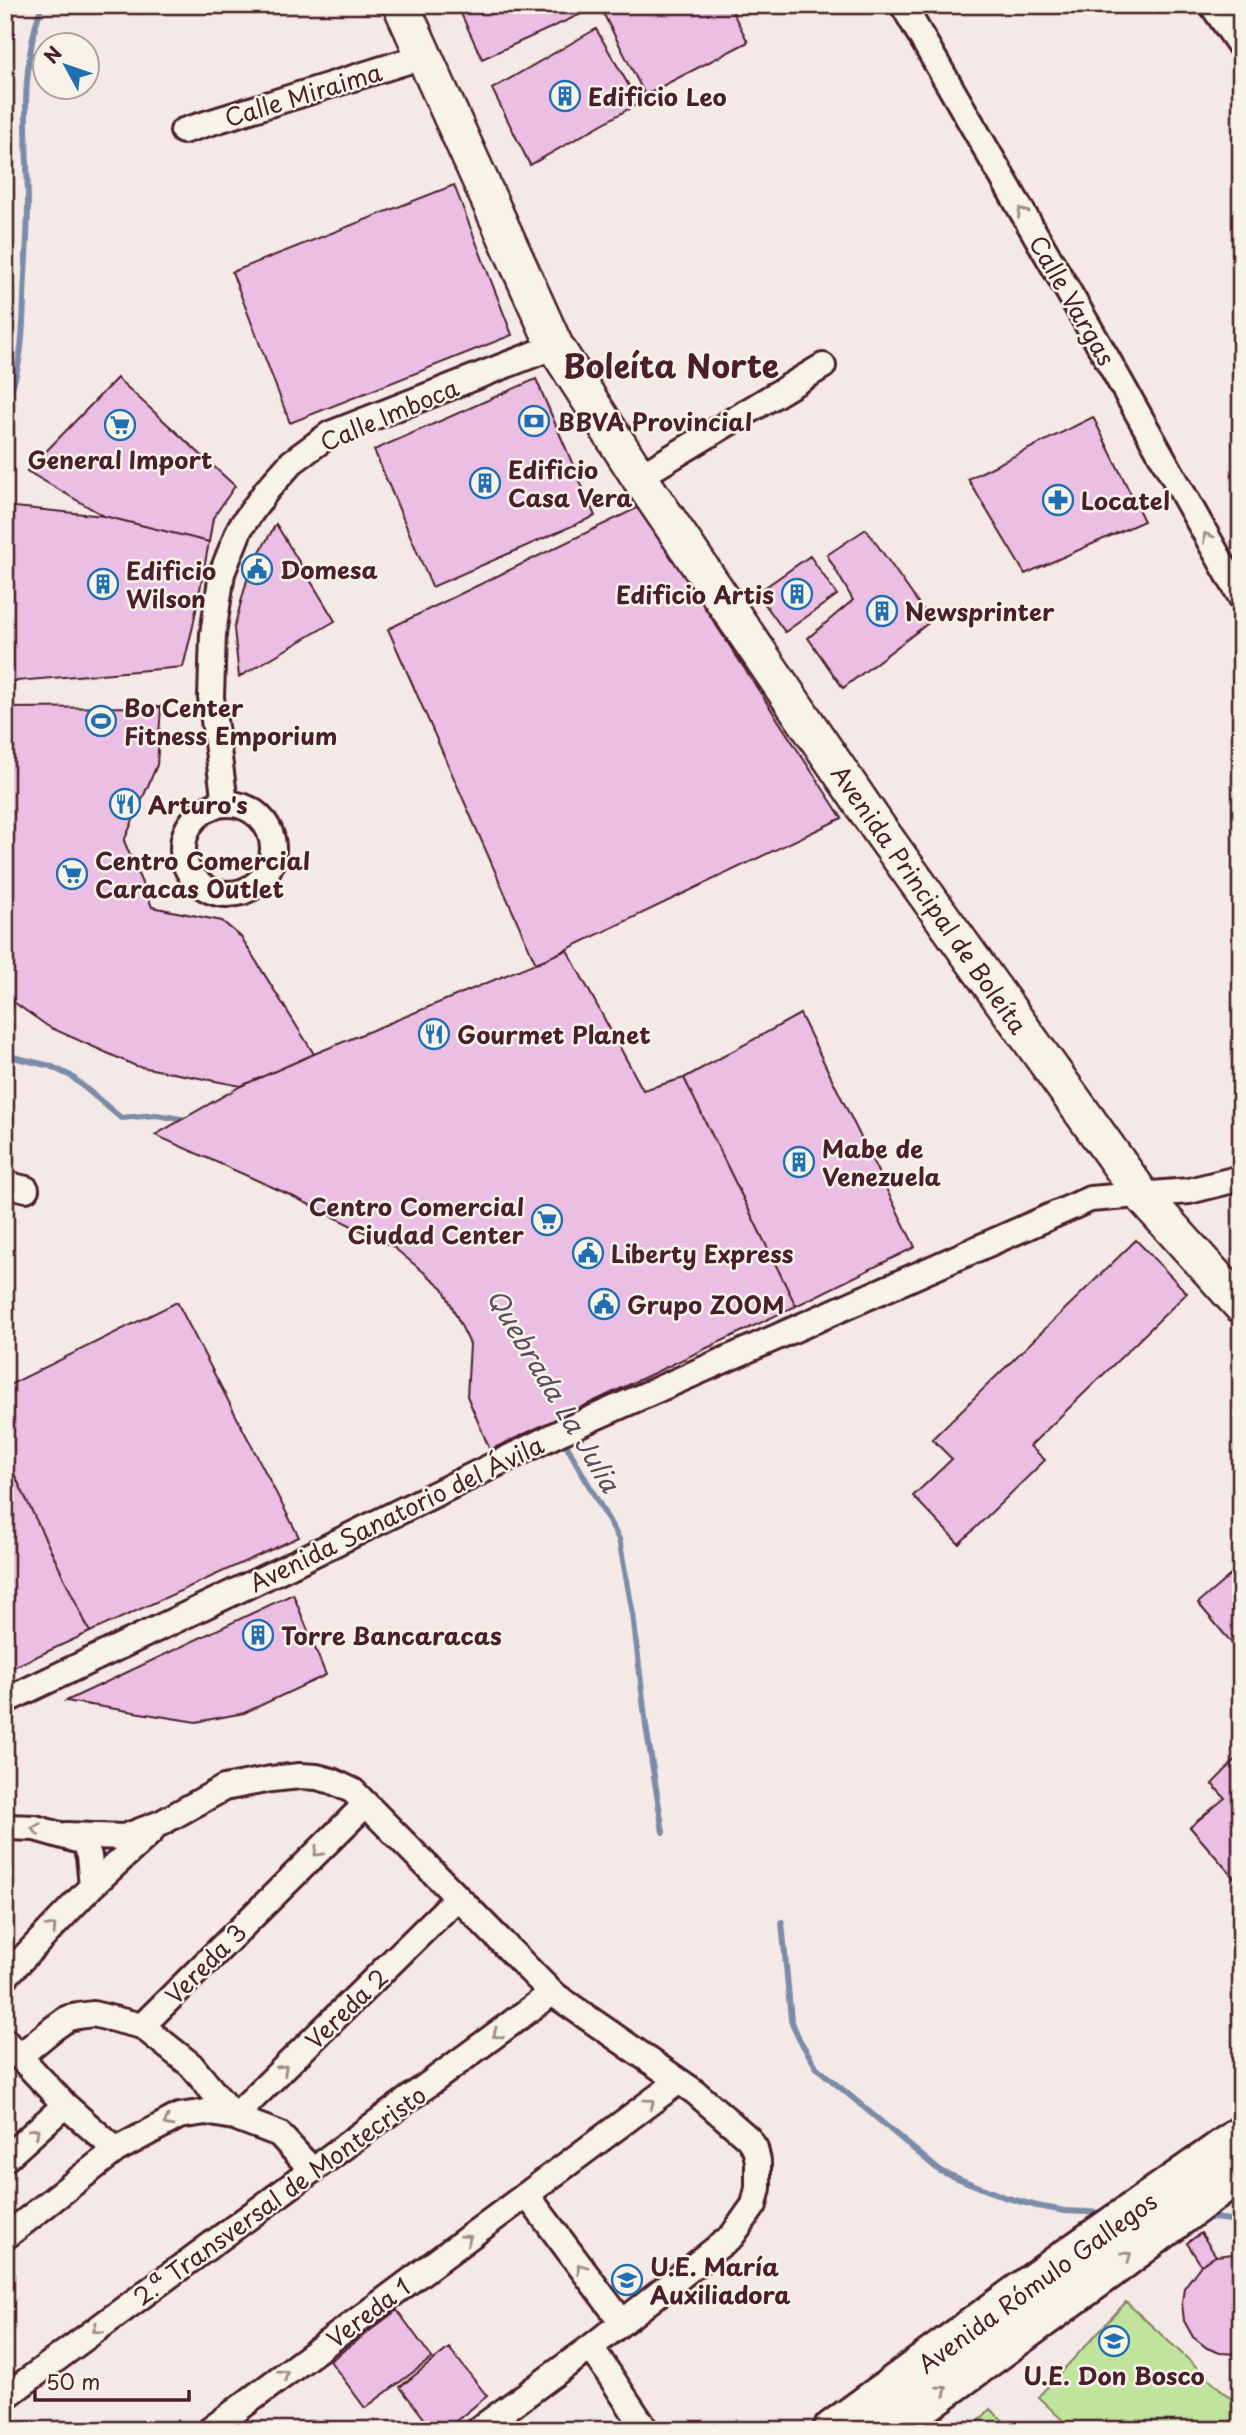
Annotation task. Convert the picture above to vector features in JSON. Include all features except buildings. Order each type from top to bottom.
[{"type":"main road","name":"Avenida Rómulo Gallegos","points":[[833,2430],[1241,2136]]},
{"type":"main road","name":"Avenida Rómulo Gallegos","points":[[888,2430],[1241,2170]]},
{"type":"street","points":[[401,5],[555,346]]},
{"type":"street","name":"Calle Vargas","points":[[903,5],[1241,597]]},
{"type":"street","points":[[1212,5],[1241,47]]},
{"type":"street","name":"Calle Miraima","points":[[183,131],[424,57]]},
{"type":"street","name":"Avenida Principal de Boleíta","points":[[555,346],[639,477],[879,829],[1140,1194],[1241,1305]]},
{"type":"street","name":"Calle Imboca","points":[[225,803],[211,697],[213,634],[222,573],[240,528],[267,489],[292,462],[330,435],[555,346]]},
{"type":"street","points":[[639,477],[822,366]]},
{"type":"street","name":"Avenida Sanatorio del Ávila","points":[[5,1701],[571,1427],[1090,1199],[1189,1191],[1241,1178]]},
{"type":"street","points":[[66,1835],[124,1837],[161,1823],[224,1788],[300,1776],[332,1781],[353,1791],[552,1993],[695,2092],[748,2138],[755,2148],[758,2188],[754,2205],[732,2236],[591,2347],[478,2430]]},
{"type":"street","name":"Vereda 3","points":[[142,2026],[366,1804]]},
{"type":"street","points":[[5,1977],[92,1886],[161,1823]]},
{"type":"street","points":[[5,1827],[36,1828],[83,1842],[89,1856],[92,1886]]},
{"type":"street","name":"Vereda 2","points":[[234,2117],[457,1898]]},
{"type":"street","name":"2.ª Transversal de Montecristo","points":[[5,2397],[552,1993]]},
{"type":"street","points":[[116,2150],[65,2105],[13,2048],[68,2018],[78,2016],[93,2014],[142,2026],[191,2065],[234,2117]]},
{"type":"street","name":"Vereda 1","points":[[210,2430],[679,2081]]},
{"type":"street","points":[[5,2159],[65,2105]]},
{"type":"street","points":[[5,2237],[116,2150],[179,2116],[206,2112],[234,2117],[279,2134],[312,2170]]},
{"type":"street","points":[[527,2195],[622,2322]]},
{"type":"street","points":[[591,2347],[646,2430]]},
{"type":"green space","points":[[1126,2302],[1241,2408],[1241,2430],[1073,2430],[1038,2397]]},
{"type":"green space","points":[[990,2409],[1014,2430],[971,2430]]},
{"type":"waterway","name":"Quebrada La Julia","points":[[5,403],[15,379],[22,338],[28,213],[27,78],[42,5]]},
{"type":"waterway","name":"Quebrada La Julia","points":[[5,1055],[50,1066],[71,1076],[121,1118],[156,1115],[188,1120]]},
{"type":"waterway","name":"Quebrada La Julia","points":[[563,1439],[619,1539],[633,1614],[646,1726],[663,1832]]},
{"type":"waterway","points":[[782,1922],[791,2020],[817,2068],[940,2171],[1004,2197],[1037,2206],[1065,2211],[1107,2213]]},
{"type":"waterway","points":[[1202,2217],[1241,2221]]},
{"type":"place","name":"Edificio Leo","points":[[565,96]]},
{"type":"place","name":"BBVA Provincial","points":[[534,421]]},
{"type":"place","name":"General Import","points":[[120,425]]},
{"type":"place","name":"Edificio Casa Vera","points":[[485,483]]},
{"type":"place","name":"Locatel","points":[[1058,500]]},
{"type":"place","name":"Domesa","points":[[257,569]]},
{"type":"place","name":"Edificio Wilson","points":[[103,584]]},
{"type":"place","name":"Edificio Artis","points":[[797,594]]},
{"type":"place","name":"Newsprinter","points":[[882,611]]},
{"type":"place","name":"Bo Center Fitness Emporium","points":[[101,721]]},
{"type":"place","name":"Arturo's","points":[[125,804]]},
{"type":"place","name":"Centro Comercial Caracas Outlet","points":[[72,874]]},
{"type":"place","name":"Gourmet Planet","points":[[434,1034]]},
{"type":"place","name":"Mabe de Venezuela","points":[[799,1162]]},
{"type":"place","name":"Centro Comercial Ciudad Center","points":[[547,1220]]},
{"type":"place","name":"Liberty Express","points":[[588,1253]]},
{"type":"place","name":"Grupo ZOOM","points":[[604,1304]]},
{"type":"place","name":"Torre Bancaracas","points":[[258,1635]]},
{"type":"place","name":"U.E. María Auxiliadora","points":[[627,2280]]},
{"type":"place","name":"U.E. Don Bosco","points":[[1114,2341]]},
{"type":"district","name":"Boleíta Norte","points":[[671,365]]}]
